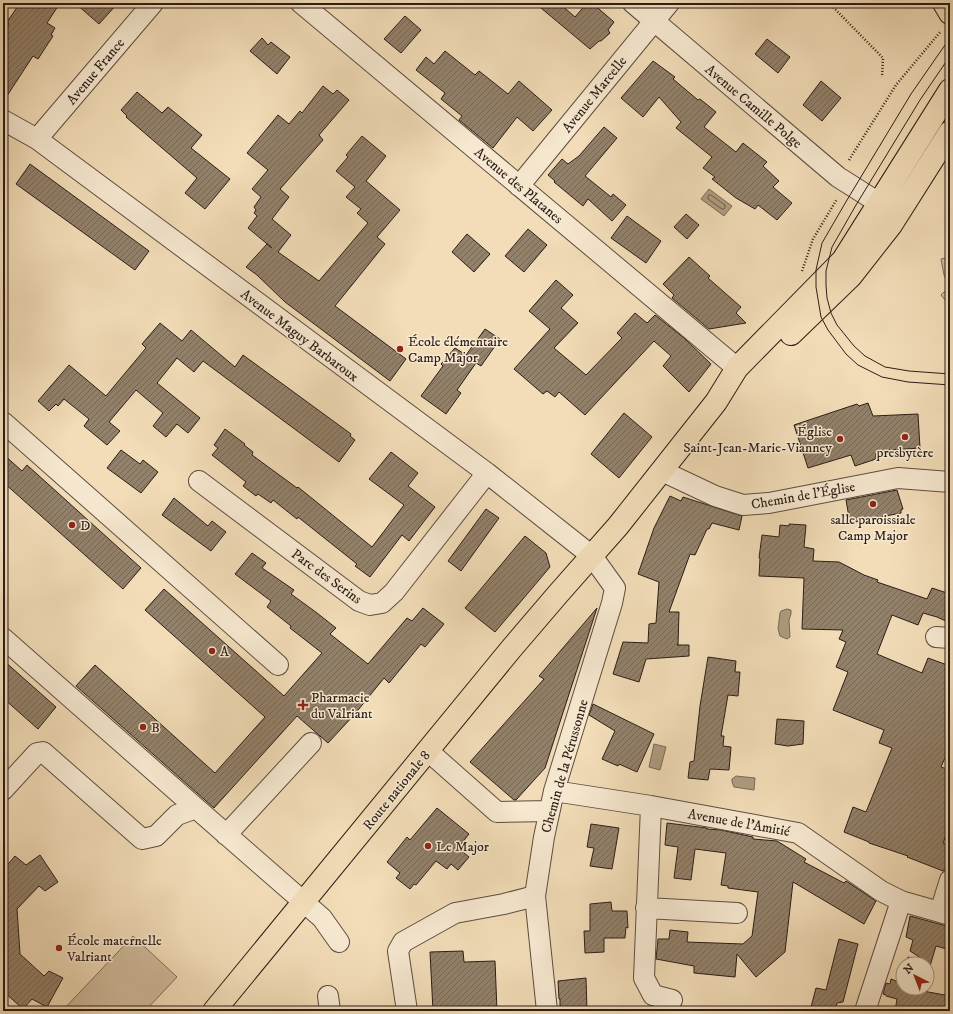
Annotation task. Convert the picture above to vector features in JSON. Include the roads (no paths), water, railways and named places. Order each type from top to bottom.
[{"type":"main road","points":[[944,3],[950,13]]},
{"type":"main road","points":[[716,402],[737,368],[843,260],[950,90]]},
{"type":"main road","points":[[716,402],[753,370],[850,276],[891,225],[950,132]]},
{"type":"main road","name":"Route nationale 8","points":[[214,1011],[517,643],[618,526],[716,402]]},
{"type":"street","name":"Avenue France","points":[[37,139],[153,3]]},
{"type":"street","name":"Avenue des Platanes","points":[[300,3],[737,368]]},
{"type":"street","name":"Avenue Camille Polge","points":[[633,3],[838,178],[879,203]]},
{"type":"street","name":"Avenue Marcelle","points":[[519,186],[669,3]]},
{"type":"street","name":"Avenue Maguy Barbaroux","points":[[3,120],[37,139],[487,473],[586,563]]},
{"type":"street","points":[[3,422],[278,665]]},
{"type":"street","name":"Chemin de l'Église","points":[[662,471],[715,496],[743,505],[769,504],[898,478],[950,482]]},
{"type":"street","name":"Parc des Serins","points":[[199,481],[359,601],[370,605],[382,603],[394,592],[487,473]]},
{"type":"street","name":"Chemin de la Pérussonne","points":[[547,1011],[535,896],[544,837],[554,791],[615,588],[586,563]]},
{"type":"street","points":[[3,638],[322,918],[339,942]]},
{"type":"street","points":[[226,835],[311,744]]},
{"type":"street","points":[[428,751],[497,812],[549,811]]},
{"type":"street","points":[[3,790],[37,753],[43,752],[142,839],[156,836],[177,815],[196,808]]},
{"type":"street","name":"Avenue de l'Amitié","points":[[554,791],[651,806],[798,833],[880,891],[901,901],[945,913]]},
{"type":"street","points":[[651,806],[644,978],[653,995],[672,1000]]},
{"type":"street","points":[[945,913],[950,880]]},
{"type":"street","points":[[407,1011],[398,951],[403,942],[455,913],[504,904],[535,896]]},
{"type":"street","points":[[865,1011],[901,901]]},
{"type":"street","points":[[646,908],[737,914]]},
{"type":"water","points":[[709,189],[732,206],[724,216],[701,199]]},
{"type":"water","points":[[787,609],[791,610],[791,614],[789,620],[790,637],[787,639],[780,636],[778,629],[780,613],[781,611]]},
{"type":"water","points":[[654,744],[666,747],[660,770],[649,767]]},
{"type":"water","points":[[736,776],[755,778],[754,790],[734,787],[732,779]]},
{"type":"tram line","points":[[950,39],[911,94],[822,243],[816,270],[816,287],[821,317],[828,330],[846,354],[858,365],[882,377],[908,382],[950,385]]},
{"type":"tram line","points":[[950,56],[920,100],[856,205],[832,247],[826,271],[827,298],[831,313],[837,325],[854,346],[865,356],[885,367],[909,371],[950,374]]},
{"type":"place","name":"École élémentaire Camp Major","points":[[400,349]]},
{"type":"place","name":"presbytère","points":[[905,437]]},
{"type":"place","name":"Église Saint-Jean-Marie-Vianney","points":[[840,439]]},
{"type":"place","name":"salle paroissiale Camp Major","points":[[873,504]]},
{"type":"place","name":"D","points":[[72,525]]},
{"type":"place","name":"A","points":[[212,651]]},
{"type":"place","name":"Pharmacie du Valriant","points":[[303,705]]},
{"type":"place","name":"B","points":[[143,727]]},
{"type":"place","name":"Le Major","points":[[428,846]]},
{"type":"place","name":"École maternelle Valriant","points":[[59,948]]}]
